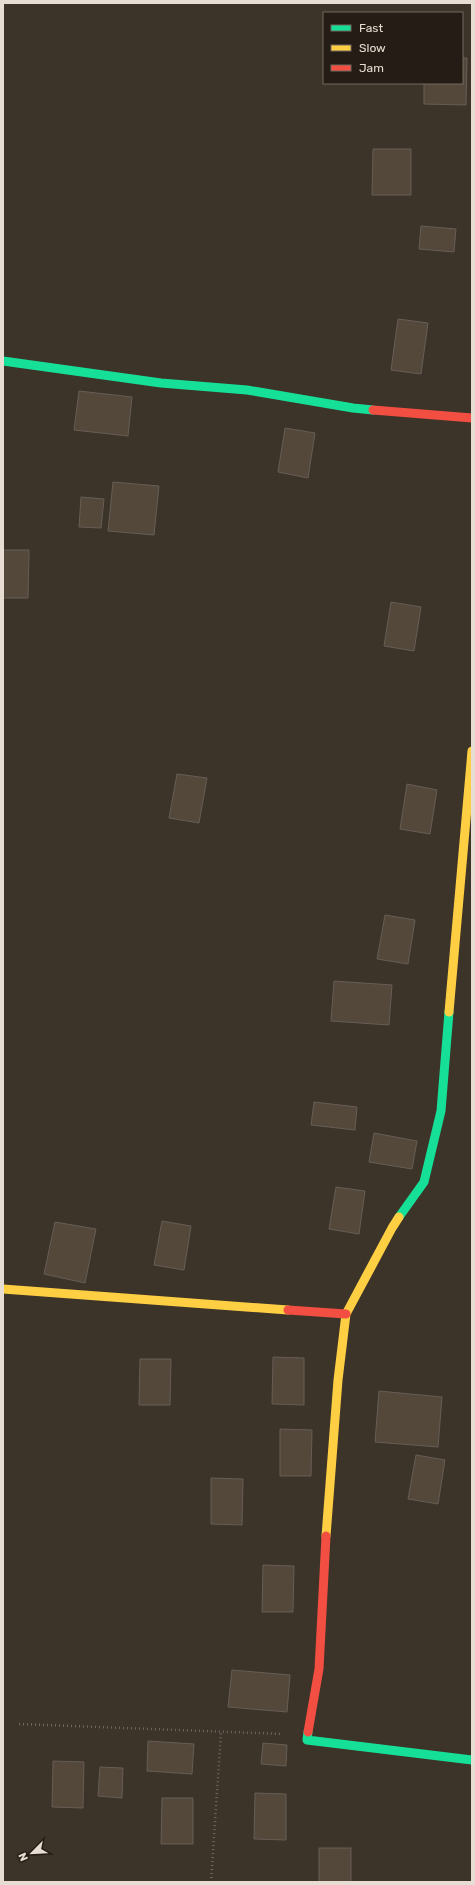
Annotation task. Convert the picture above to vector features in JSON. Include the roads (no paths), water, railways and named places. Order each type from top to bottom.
[{"type":"street","points":[[3,362],[161,383],[247,390],[353,408],[472,418]]},
{"type":"street","points":[[472,751],[440,1111],[424,1182],[392,1228],[346,1314],[338,1380],[330,1475],[323,1570],[319,1669],[307,1735],[307,1740],[472,1760]]},
{"type":"street","points":[[3,1289],[346,1314]]}]
